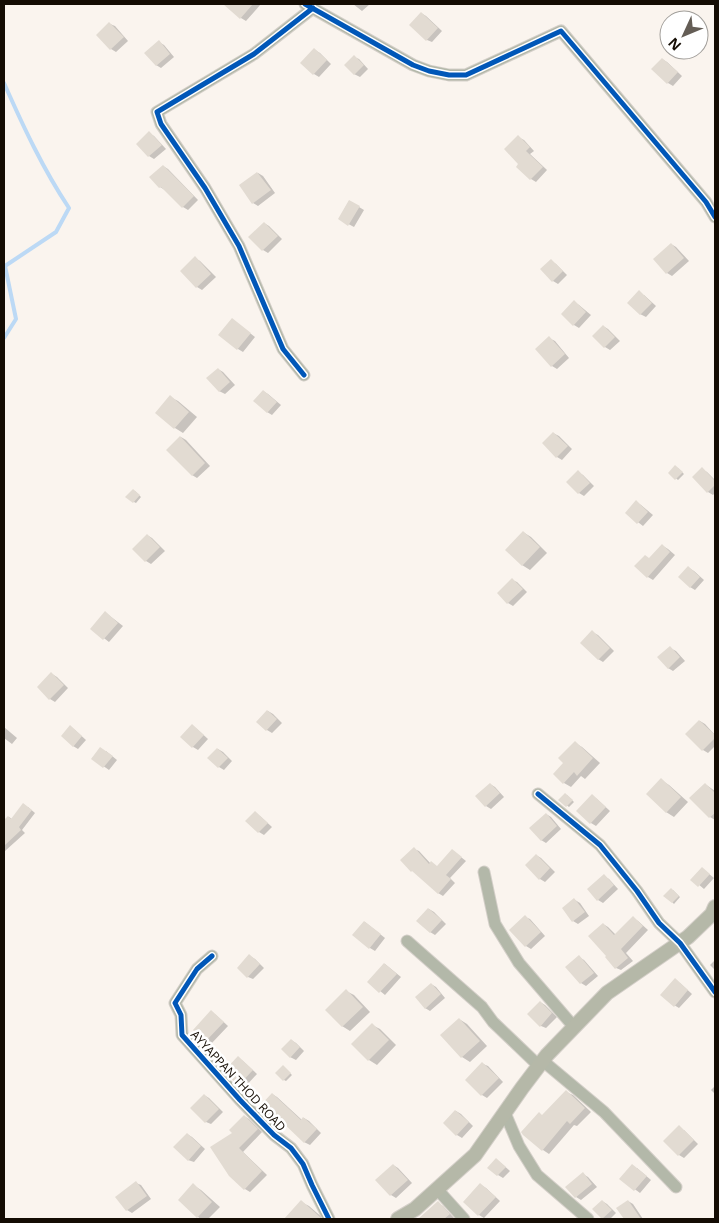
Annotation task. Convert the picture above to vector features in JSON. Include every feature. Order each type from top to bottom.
[{"type":"main road","points":[[398,1219],[415,1209],[475,1155],[541,1063],[607,993],[688,937],[712,914],[715,907]]},
{"type":"street","points":[[304,375],[283,349],[239,246],[205,188],[161,124],[157,112],[254,54],[309,6],[413,65],[449,75],[466,75],[561,31],[706,202],[715,217]]},
{"type":"street","points":[[538,794],[600,845],[637,891],[659,923],[680,943],[715,992]]},
{"type":"street","points":[[484,872],[494,924],[519,963],[574,1027]]},
{"type":"street","points":[[407,941],[482,1007],[493,1022],[541,1063],[604,1112],[676,1187]]},
{"type":"street","name":"AYYAPPAN THOD ROAD","points":[[212,956],[196,969],[175,1002],[181,1015],[182,1035],[240,1100],[274,1135],[291,1148],[303,1164],[329,1219]]},
{"type":"street","points":[[505,1113],[519,1146],[538,1175],[588,1219]]},
{"type":"street","points":[[437,1190],[464,1219]]},
{"type":"building","points":[[223,4],[253,4],[240,19]]},
{"type":"building","points":[[421,12],[438,28],[426,41],[409,25]]},
{"type":"building","points":[[109,22],[124,37],[110,50],[96,35]]},
{"type":"building","points":[[159,40],[170,54],[156,66],[144,53]]},
{"type":"building","points":[[314,48],[327,60],[313,75],[300,63]]},
{"type":"building","points":[[354,55],[364,65],[354,75],[344,65]]},
{"type":"building","points":[[660,60],[664,60],[678,72],[667,84],[651,69]]},
{"type":"building","points":[[149,131],[162,145],[148,157],[136,144]]},
{"type":"building","points":[[518,135],[530,147],[526,151],[543,167],[530,180],[516,167],[518,164],[504,149]]},
{"type":"building","points":[[163,165],[194,196],[182,208],[149,177]]},
{"type":"building","points":[[257,172],[271,190],[252,204],[239,185]]},
{"type":"building","points":[[349,200],[360,206],[348,226],[338,219]]},
{"type":"building","points":[[264,222],[278,236],[262,251],[248,237]]},
{"type":"building","points":[[671,243],[684,258],[666,274],[653,259]]},
{"type":"building","points":[[195,256],[211,274],[196,288],[180,271]]},
{"type":"building","points":[[551,259],[563,271],[552,282],[540,269]]},
{"type":"building","points":[[639,290],[652,303],[640,315],[627,303]]},
{"type":"building","points":[[574,300],[586,312],[573,326],[561,314]]},
{"type":"building","points":[[232,318],[251,333],[237,350],[218,335]]},
{"type":"building","points":[[603,325],[615,337],[604,348],[592,336]]},
{"type":"building","points":[[549,336],[565,354],[551,367],[535,349]]},
{"type":"building","points":[[218,368],[230,382],[219,392],[206,378]]},
{"type":"building","points":[[263,390],[277,402],[267,413],[253,401]]},
{"type":"building","points":[[170,395],[189,412],[174,429],[155,413]]},
{"type":"building","points":[[553,432],[568,446],[556,458],[542,443]]},
{"type":"building","points":[[180,436],[205,463],[192,476],[166,450]]},
{"type":"building","points":[[675,465],[683,472],[675,480],[668,473]]},
{"type":"building","points":[[702,467],[715,481],[715,485],[707,493],[692,477]]},
{"type":"building","points":[[578,470],[590,483],[578,494],[566,482]]},
{"type":"building","points":[[133,489],[140,495],[133,503],[125,497]]},
{"type":"building","points":[[636,500],[648,512],[637,524],[625,513]]},
{"type":"building","points":[[523,531],[540,547],[522,566],[505,550]]},
{"type":"building","points":[[147,534],[160,547],[145,562],[132,549]]},
{"type":"building","points":[[662,544],[670,552],[647,578],[634,566],[645,555],[649,558]]},
{"type":"building","points":[[688,566],[700,577],[690,588],[678,577]]},
{"type":"building","points":[[512,578],[523,589],[507,604],[497,593]]},
{"type":"building","points":[[105,611],[118,623],[103,640],[90,629]]},
{"type":"building","points":[[592,630],[610,648],[598,660],[580,643]]},
{"type":"building","points":[[670,646],[680,657],[668,669],[657,657]]},
{"type":"building","points":[[51,672],[64,685],[49,700],[37,687]]},
{"type":"building","points":[[267,710],[277,719],[266,731],[256,722]]},
{"type":"building","points":[[699,720],[715,735],[715,738],[702,751],[685,734]]},
{"type":"building","points":[[192,724],[204,735],[192,748],[180,737]]},
{"type":"building","points":[[70,725],[82,736],[73,747],[61,736]]},
{"type":"building","points":[[575,741],[593,758],[577,776],[574,772],[563,784],[553,774],[563,763],[558,758]]},
{"type":"building","points":[[100,747],[113,756],[103,768],[91,759]]},
{"type":"building","points":[[217,748],[228,758],[218,768],[207,758]]},
{"type":"building","points":[[661,778],[681,797],[666,813],[646,794]]},
{"type":"building","points":[[490,783],[500,793],[485,807],[475,796]]},
{"type":"building","points":[[705,783],[715,793],[715,813],[709,818],[689,798]]},
{"type":"building","points":[[565,793],[573,800],[566,807],[558,800]]},
{"type":"building","points":[[592,794],[606,807],[590,824],[576,811]]},
{"type":"building","points":[[23,803],[32,810],[19,827],[21,830],[4,846],[4,820],[8,816],[11,819]]},
{"type":"building","points":[[255,811],[268,823],[258,833],[245,821]]},
{"type":"building","points":[[546,813],[557,826],[541,841],[529,828]]},
{"type":"building","points":[[414,847],[429,864],[431,861],[437,866],[452,849],[462,857],[446,875],[451,879],[438,894],[411,872],[400,860]]},
{"type":"building","points":[[536,854],[550,868],[539,880],[525,865]]},
{"type":"building","points":[[702,867],[710,874],[698,887],[690,880]]},
{"type":"building","points":[[604,874],[614,885],[597,901],[587,889]]},
{"type":"building","points":[[671,888],[679,896],[672,903],[663,896]]},
{"type":"building","points":[[574,898],[585,912],[572,922],[562,908]]},
{"type":"building","points":[[428,908],[442,920],[430,933],[416,921]]},
{"type":"building","points":[[525,915],[541,932],[525,947],[509,930]]},
{"type":"building","points":[[633,916],[643,926],[621,949],[628,958],[615,969],[588,936],[603,923],[614,935]]},
{"type":"building","points":[[364,921],[381,934],[369,949],[352,935]]},
{"type":"building","points":[[249,954],[260,964],[247,978],[237,968]]},
{"type":"building","points":[[579,955],[594,973],[580,984],[565,967]]},
{"type":"building","points":[[384,963],[397,974],[379,993],[367,982]]},
{"type":"building","points":[[675,978],[688,990],[674,1007],[660,995]]},
{"type":"building","points":[[431,983],[441,994],[425,1009],[415,997]]},
{"type":"building","points":[[346,989],[363,1007],[342,1027],[325,1010]]},
{"type":"building","points":[[540,1001],[552,1013],[540,1027],[527,1014]]},
{"type":"building","points":[[211,1010],[224,1022],[205,1042],[193,1030]]},
{"type":"building","points":[[459,1018],[480,1041],[461,1058],[440,1035]]},
{"type":"building","points":[[372,1023],[389,1040],[368,1061],[351,1044]]},
{"type":"building","points":[[291,1039],[300,1047],[290,1058],[281,1049]]},
{"type":"building","points":[[238,1056],[253,1070],[238,1086],[224,1071]]},
{"type":"building","points":[[482,1062],[499,1078],[481,1096],[465,1080]]},
{"type":"building","points":[[283,1065],[291,1073],[283,1081],[275,1073]]},
{"type":"building","points":[[566,1090],[585,1108],[570,1124],[567,1121],[542,1151],[521,1132],[539,1112],[542,1115]]},
{"type":"building","points":[[272,1093],[301,1120],[303,1117],[317,1129],[304,1143],[279,1119],[276,1122],[270,1116],[268,1118],[258,1108]]},
{"type":"building","points":[[204,1094],[219,1109],[205,1123],[190,1108]]},
{"type":"building","points":[[455,1110],[469,1122],[456,1136],[443,1123]]},
{"type":"building","points":[[244,1115],[258,1129],[239,1148],[262,1171],[244,1190],[229,1176],[210,1147],[232,1133],[229,1130]]},
{"type":"building","points":[[679,1125],[694,1140],[678,1156],[663,1141]]},
{"type":"building","points":[[187,1133],[201,1146],[188,1161],[173,1147]]},
{"type":"building","points":[[496,1158],[506,1167],[497,1176],[487,1168]]},
{"type":"building","points":[[393,1164],[408,1180],[390,1196],[375,1180]]},
{"type":"building","points":[[632,1164],[647,1176],[634,1191],[619,1179]]},
{"type":"building","points":[[583,1172],[592,1184],[575,1198],[565,1187]]},
{"type":"building","points":[[136,1181],[147,1196],[126,1211],[115,1197]]},
{"type":"building","points":[[193,1183],[212,1202],[197,1218],[178,1200]]},
{"type":"building","points":[[480,1183],[496,1197],[478,1216],[463,1202]]},
{"type":"building","points":[[301,1200],[320,1217],[321,1219],[284,1219]]},
{"type":"building","points":[[602,1200],[612,1210],[602,1219],[592,1209]]},
{"type":"building","points":[[628,1200],[641,1219],[624,1219],[616,1208]]},
{"type":"building","points":[[438,1201],[450,1214],[444,1219],[418,1219]]},
{"type":"waterway","points":[[4,83],[34,147],[69,208],[56,232],[5,266],[16,319],[4,338]]},
{"type":"cycle path","points":[[305,4],[413,65],[449,75],[466,75],[561,31],[706,202],[715,217]]},
{"type":"cycle path","points":[[304,375],[283,349],[239,246],[205,188],[161,124],[157,112],[254,54],[313,8]]},
{"type":"cycle path","points":[[538,794],[600,845],[637,891],[659,923],[680,943],[715,992]]},
{"type":"cycle path","points":[[212,956],[197,969],[175,1003],[181,1015],[182,1035],[240,1100],[274,1135],[291,1148],[303,1164],[329,1219]]}]
